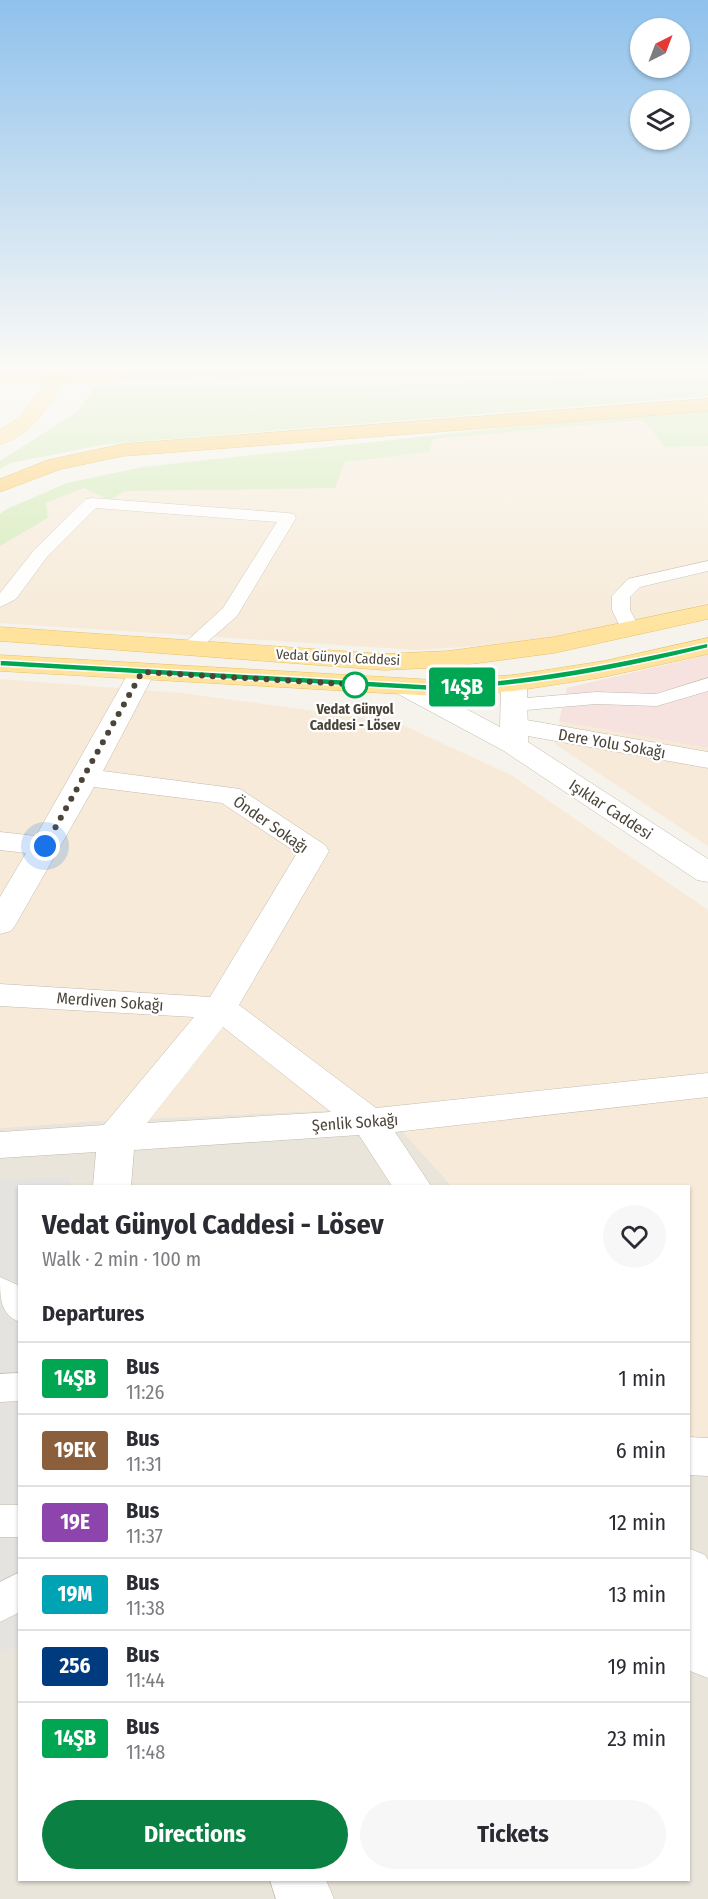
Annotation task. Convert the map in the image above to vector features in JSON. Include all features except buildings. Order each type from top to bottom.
[{"type":"highway","points":[[0,486],[55,464],[91,457]]},
{"type":"highway","points":[[0,503],[68,473],[95,467],[187,457]]},
{"type":"main road","name":"Vedat Günyol Caddesi","points":[[0,634],[373,661],[448,659],[554,645],[708,612]]},
{"type":"main road","name":"Vedat Günyol Caddesi","points":[[0,663],[408,688],[464,687],[515,715],[604,669],[705,650]]},
{"type":"street","points":[[0,924],[85,777],[142,672]]},
{"type":"street","name":"Işıklar Caddesi","points":[[408,688],[515,715],[708,873]]},
{"type":"street","name":"Dere Yolu Sokağı","points":[[515,715],[708,760]]},
{"type":"street","name":"Önder Sokağı","points":[[85,777],[230,795],[314,851],[220,1008],[116,1136]]},
{"type":"street","points":[[0,841],[45,846]]},
{"type":"street","name":"Merdiven Sokağı","points":[[0,994],[220,1008]]},
{"type":"street","points":[[220,1008],[369,1122],[411,1185]]},
{"type":"street","name":"Şenlik Sokağı","points":[[0,1145],[369,1122],[708,1085]]},
{"type":"street","points":[[112,1185],[116,1136]]},
{"type":"street","points":[[690,1456],[708,1457]]},
{"type":"street","points":[[690,1578],[708,1654]]},
{"type":"street","points":[[298,1881],[305,1899]]},
{"type":"lane","points":[[4,598],[42,553],[92,503],[288,518],[230,612],[189,648]]},
{"type":"lane","points":[[630,629],[621,610],[621,596],[634,583],[708,566]]},
{"type":"lane","points":[[515,715],[596,698],[657,700],[708,684]]},
{"type":"lane","points":[[0,1289],[18,1302]]},
{"type":"lane","points":[[0,1388],[18,1388]]},
{"type":"lane","points":[[0,1521],[18,1521]]},
{"type":"lane","points":[[0,1604],[18,1590]]},
{"type":"shaded area","points":[[392,457],[708,457],[708,603],[568,640],[417,650],[0,623],[0,546],[48,518],[46,503],[84,488],[110,500],[125,491]]},
{"type":"shaded area","points":[[708,655],[708,846],[555,744],[567,688]]},
{"type":"shaded area","points":[[708,655],[708,748],[559,721],[567,688]]},
{"type":"shaded area","points":[[0,679],[181,693],[396,722],[511,775],[708,910],[708,1460],[690,1440],[690,1185],[452,1185],[380,1108],[94,1121],[0,1128]]},
{"type":"shaded area","points":[[381,1108],[451,1185],[18,1185],[18,1881],[690,1881],[690,1444],[708,1462],[708,1899],[0,1899],[0,1128],[94,1121]]},
{"type":"shaded area","points":[[68,1177],[70,1185],[18,1185],[18,1648],[0,1652],[0,1180]]},
{"type":"green space","points":[[7,457],[43,457],[11,463],[0,469],[0,461]]},
{"type":"green space","points":[[238,457],[390,457],[345,462],[335,488],[125,491],[110,500],[84,488],[46,503],[48,518],[0,546],[0,514],[7,509],[67,483],[143,467]]},
{"type":"bus line","name":"14ŞB","points":[[0,663],[436,688],[492,686],[537,680],[604,669],[708,646]]},
{"type":"place","name":"Vedat Günyol Caddesi - Lösev","points":[[355,685]]},
{"type":"route","points":[[45,846],[142,672],[363,685],[355,685]]}]
